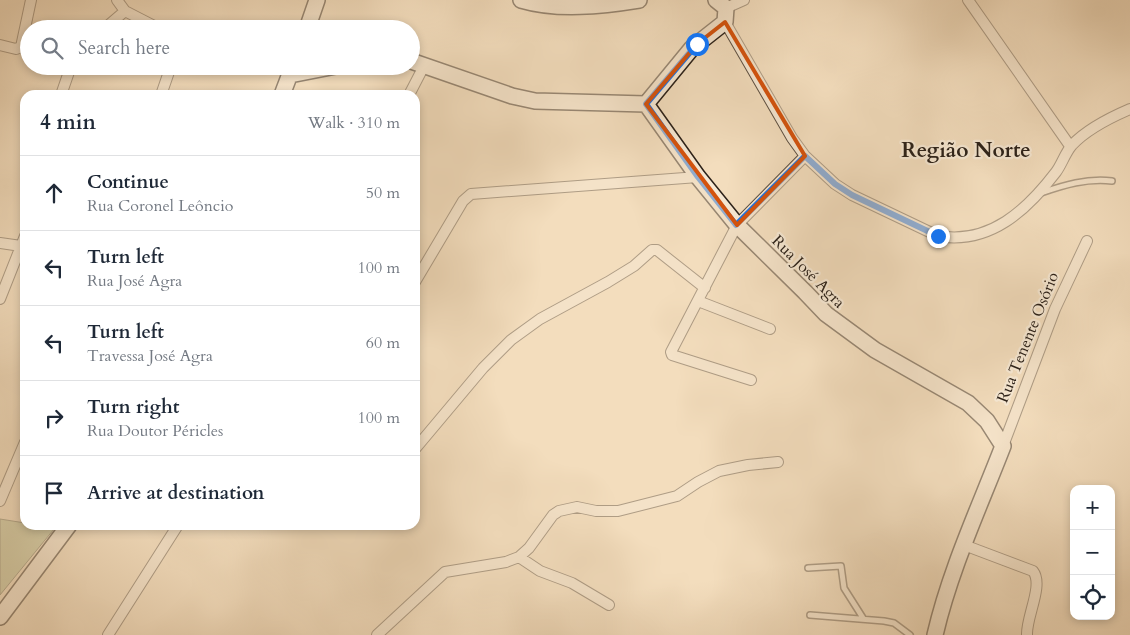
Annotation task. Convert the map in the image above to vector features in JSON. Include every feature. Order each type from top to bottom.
[{"type":"street","points":[[26,20],[31,0]]},
{"type":"street","points":[[117,0],[125,11],[142,20]]},
{"type":"street","points":[[310,20],[318,0]]},
{"type":"street","points":[[521,0],[570,6],[639,0]]},
{"type":"street","points":[[420,64],[512,96],[535,101],[646,104],[723,10],[744,0]]},
{"type":"street","points":[[968,0],[1070,146]]},
{"type":"street","points":[[723,10],[792,138],[805,156],[835,184],[852,195],[938,236],[949,238],[984,233],[1012,218],[1038,194],[1057,170],[1070,146],[1090,130],[1130,109]]},
{"type":"street","points":[[114,20],[125,11]]},
{"type":"street","points":[[0,45],[20,48]]},
{"type":"street","points":[[63,90],[68,75]]},
{"type":"street","points":[[162,90],[168,75]]},
{"type":"street","points":[[284,90],[290,75]]},
{"type":"street","points":[[411,90],[415,75]]},
{"type":"street","name":"Rua José Agra","points":[[646,104],[698,177],[736,225],[838,324],[875,350],[968,403],[986,421]]},
{"type":"street","points":[[751,380],[671,354],[736,225],[805,156]]},
{"type":"street","points":[[420,274],[463,201],[471,194],[698,177]]},
{"type":"street","points":[[0,243],[20,240]]},
{"type":"street","name":"Rua Tenente Osório","points":[[934,635],[941,609],[964,545],[1055,309],[1087,241]]},
{"type":"street","points":[[0,298],[20,249]]},
{"type":"street","points":[[420,443],[483,368],[511,340],[540,319],[634,266],[652,250],[657,250],[704,288]]},
{"type":"street","points":[[698,301],[770,329]]},
{"type":"street","name":"Rua Tenente Osório","points":[[986,421],[1003,446]]},
{"type":"street","points":[[0,501],[20,454]]},
{"type":"street","points":[[377,635],[445,572],[506,562],[519,557],[529,548],[553,515],[559,511],[577,507],[596,512],[618,512],[677,496],[698,482],[720,471],[748,465],[778,462]]},
{"type":"street","points":[[0,617],[65,530]]},
{"type":"street","points":[[108,635],[175,530]]},
{"type":"street","points":[[964,545],[1033,571],[1037,584],[1026,626],[1027,635]]},
{"type":"street","points":[[519,557],[540,571],[572,583],[609,605]]},
{"type":"lane","points":[[1038,194],[1083,181],[1098,179],[1112,181]]},
{"type":"lane","points":[[808,568],[841,566],[844,588],[863,618]]},
{"type":"lane","points":[[810,614],[863,618],[894,623],[910,635]]},
{"type":"highlighted area","points":[[725,22],[805,156],[737,225],[646,104],[697,44]]},
{"type":"green space","points":[[0,519],[20,522],[20,530],[53,530],[0,595]]},
{"type":"district","name":"Região Norte","points":[[966,150]]},
{"type":"route","points":[[697,44],[646,104],[698,177],[736,225],[805,156],[835,184],[852,195],[938,236]]}]
